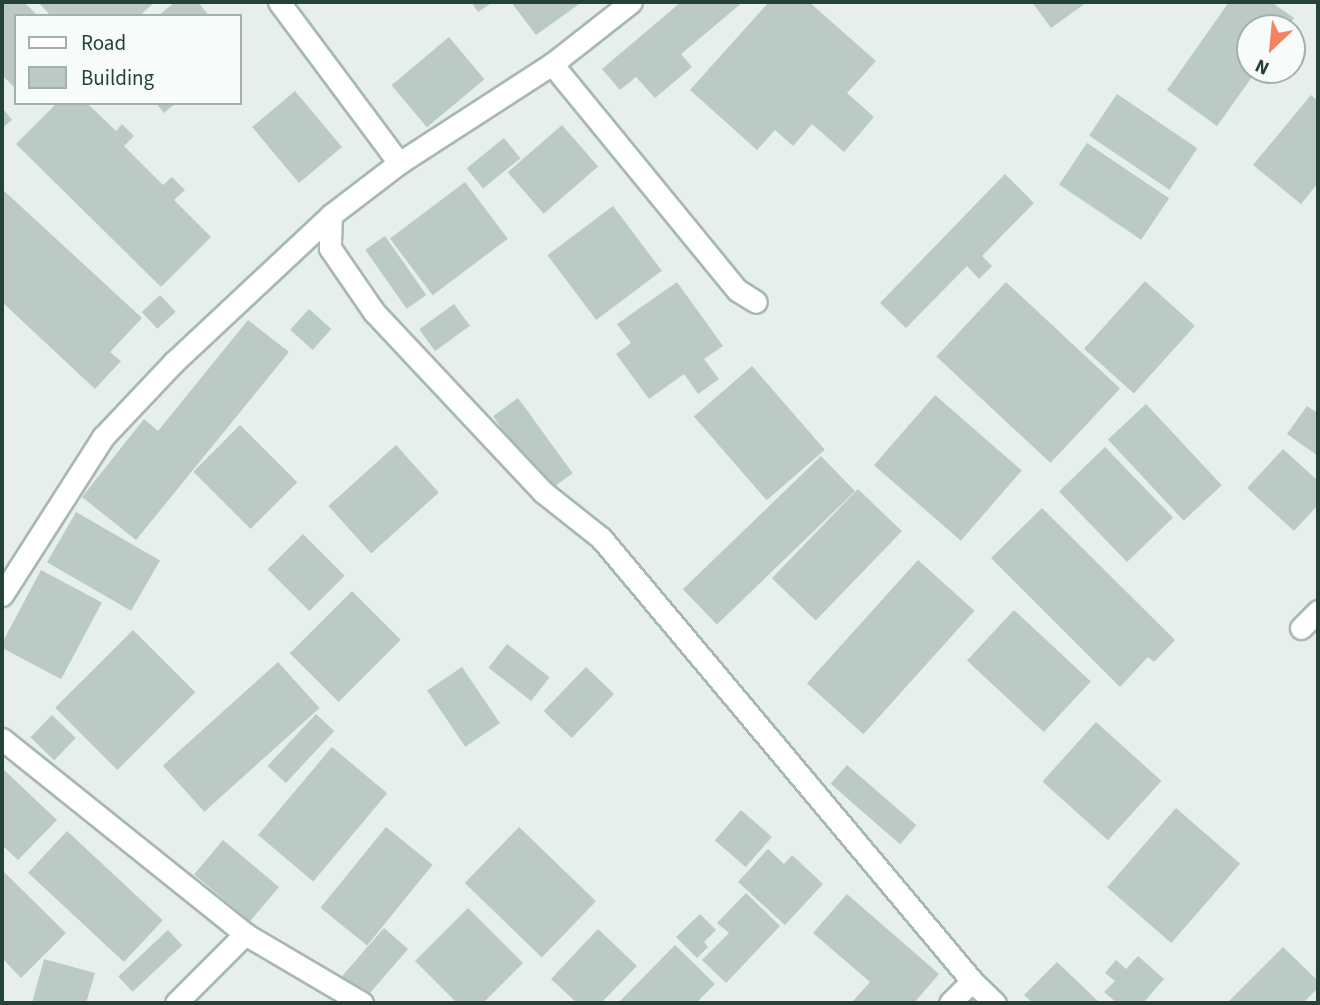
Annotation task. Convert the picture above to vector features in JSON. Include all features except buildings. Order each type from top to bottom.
[{"type":"street","points":[[279,2],[399,163]]},
{"type":"street","points":[[2,595],[103,438],[174,362],[331,215],[399,163],[552,64],[631,2]]},
{"type":"street","points":[[552,64],[737,289],[756,302]]},
{"type":"street","points":[[331,215],[330,248],[374,312],[543,492],[601,538],[972,981],[995,1003]]},
{"type":"street","points":[[1301,628],[1318,611]]},
{"type":"street","points":[[2,739],[244,934],[362,1003]]},
{"type":"street","points":[[176,1003],[244,934]]},
{"type":"street","points":[[950,1003],[972,981]]}]
